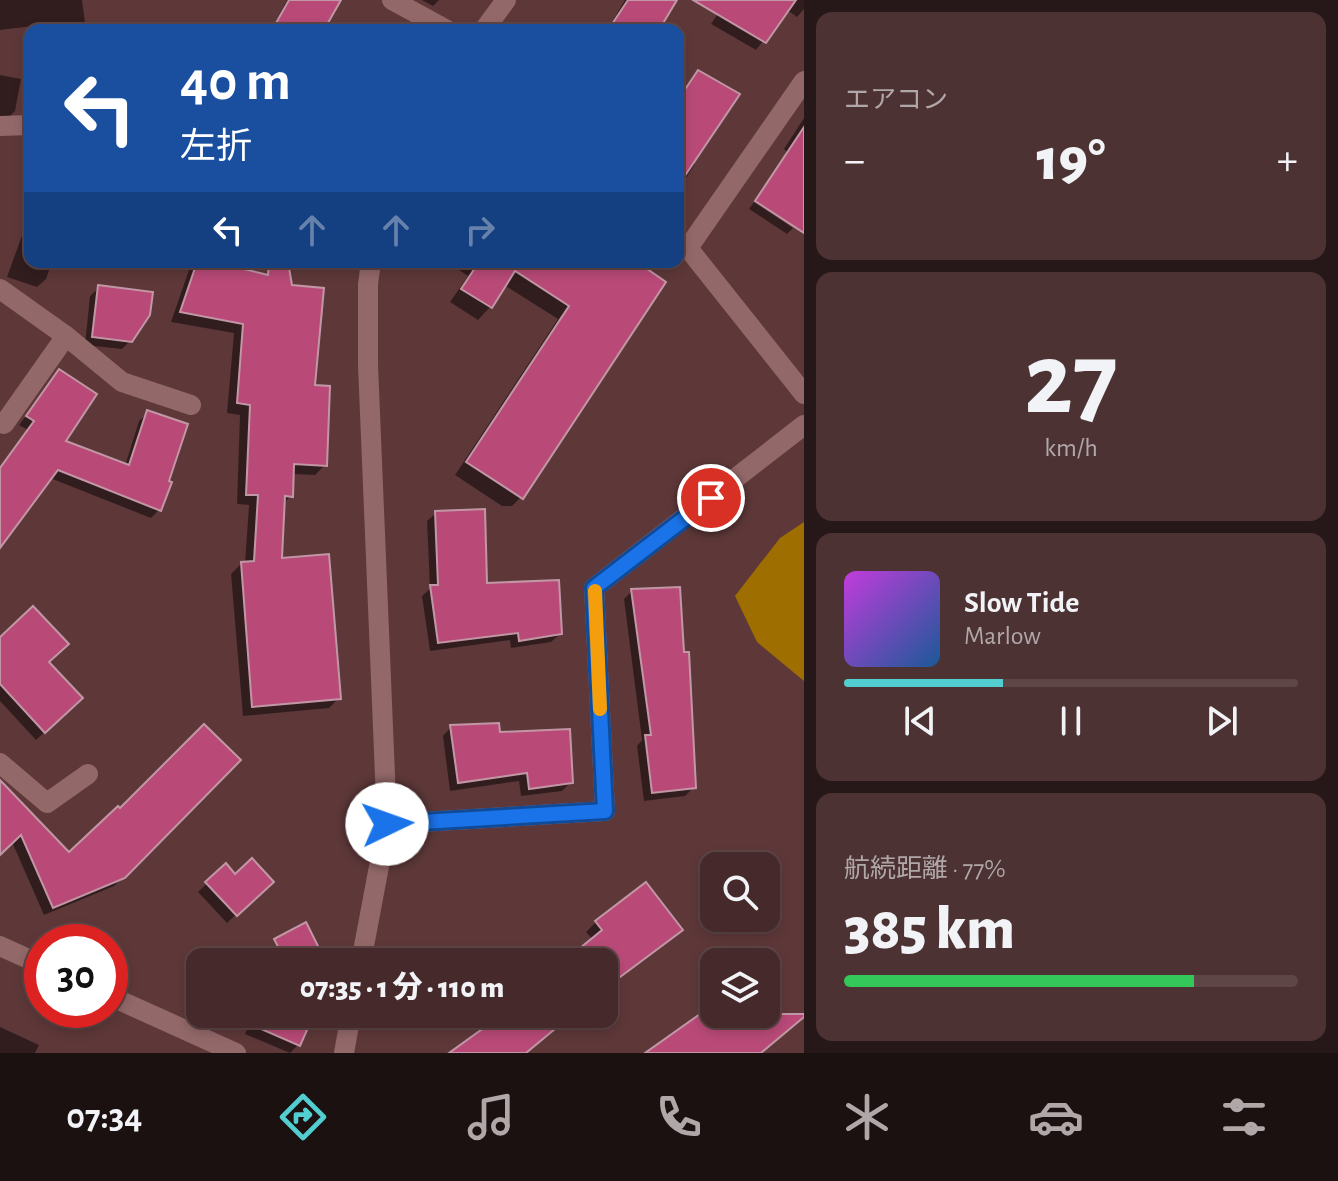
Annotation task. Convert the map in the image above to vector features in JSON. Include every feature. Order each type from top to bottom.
[{"type":"street","points":[[392,0],[436,24]]},
{"type":"street","points":[[488,24],[506,0]]},
{"type":"street","points":[[684,244],[804,81]]},
{"type":"street","points":[[0,126],[24,125]]},
{"type":"street","points":[[684,246],[804,394]]},
{"type":"street","points":[[364,948],[387,824],[368,365],[370,268]]},
{"type":"street","points":[[0,289],[66,336],[122,382],[191,405]]},
{"type":"street","points":[[4,424],[66,336]]},
{"type":"street","points":[[387,824],[605,811],[594,588],[804,425]]},
{"type":"street","points":[[0,763],[47,803],[88,774]]},
{"type":"street","points":[[0,946],[24,957]]},
{"type":"street","points":[[128,1004],[236,1053]]},
{"type":"street","points":[[344,1053],[348,1028]]},
{"type":"shaded area","points":[[804,522],[804,681],[757,642],[735,596],[780,538]]},
{"type":"building","points":[[289,0],[341,0],[327,24],[275,24]]},
{"type":"building","points":[[628,0],[677,0],[663,24],[612,24]]},
{"type":"building","points":[[693,0],[796,0],[766,43]]},
{"type":"building","points":[[698,70],[740,94],[684,177],[684,91]]},
{"type":"building","points":[[804,127],[804,233],[755,201]]},
{"type":"building","points":[[195,268],[240,268],[268,275],[269,268],[289,268],[292,285],[324,288],[315,385],[330,386],[327,466],[294,464],[293,497],[285,496],[282,558],[329,554],[341,699],[252,707],[241,562],[254,561],[258,495],[246,495],[250,405],[237,403],[243,324],[180,312]]},
{"type":"building","points":[[475,268],[646,268],[666,282],[523,499],[466,462],[569,306],[515,271],[492,308],[461,289]]},
{"type":"building","points":[[98,285],[153,292],[150,315],[132,342],[92,337]]},
{"type":"building","points":[[59,369],[97,394],[66,441],[129,465],[147,410],[188,424],[169,481],[172,482],[161,511],[58,470],[0,548],[0,468],[34,421],[26,416]]},
{"type":"building","points":[[485,509],[487,583],[559,580],[562,634],[519,641],[518,633],[438,643],[430,585],[438,585],[435,511]]},
{"type":"building","points":[[680,587],[684,652],[689,652],[696,788],[652,793],[645,735],[651,735],[631,589]]},
{"type":"building","points":[[33,606],[69,644],[49,662],[83,698],[45,733],[0,684],[0,637]]},
{"type":"building","points":[[499,723],[500,732],[570,729],[573,783],[529,789],[527,773],[458,783],[450,725]]},
{"type":"building","points":[[204,724],[241,760],[125,878],[53,908],[21,835],[0,855],[0,780],[69,852],[118,806],[120,808]]},
{"type":"building","points":[[252,858],[274,882],[237,916],[205,882],[226,863],[235,874]]},
{"type":"building","points":[[646,882],[683,930],[618,979],[618,948],[580,948],[602,930],[595,921]]},
{"type":"building","points":[[306,922],[319,948],[279,948],[274,939]]},
{"type":"building","points":[[700,1014],[700,1028],[780,1028],[780,1014],[804,1014],[761,1053],[645,1053]]},
{"type":"building","points":[[259,1028],[308,1028],[300,1046]]},
{"type":"building","points":[[484,1028],[556,1028],[526,1053],[449,1053]]},
{"type":"slow traffic","points":[[595,591],[600,709]]},
{"type":"route","points":[[387,824],[605,811],[594,588],[711,498]]}]
